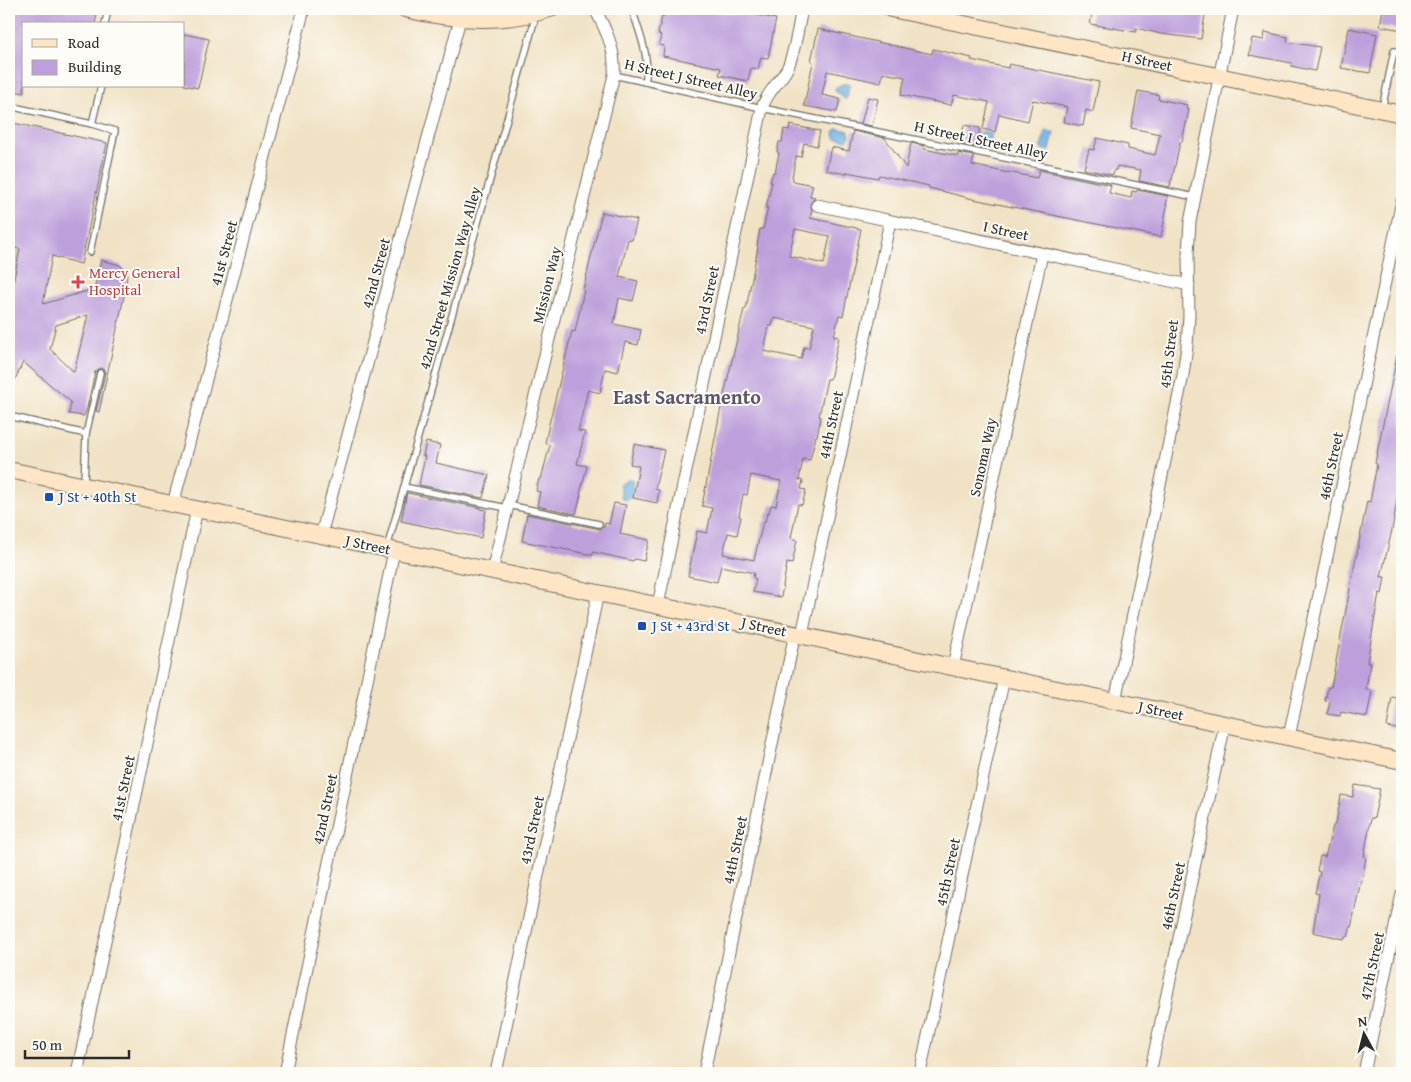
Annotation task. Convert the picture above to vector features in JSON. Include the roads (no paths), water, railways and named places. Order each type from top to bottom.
[{"type":"main road","points":[[405,9],[460,19],[487,20],[543,11]]},
{"type":"main road","name":"H Street","points":[[891,9],[1402,114]]},
{"type":"main road","name":"J Street","points":[[9,470],[1402,761]]},
{"type":"street","name":"41st Street","points":[[173,504],[304,9]]},
{"type":"street","name":"Mission Way","points":[[492,571],[614,75],[612,47],[594,9]]},
{"type":"street","name":"43rd Street","points":[[658,605],[762,108],[768,94],[783,76],[789,65],[802,9]]},
{"type":"street","name":"45th Street","points":[[1115,701],[1183,376],[1189,326],[1188,254],[1190,222],[1234,9]]},
{"type":"street","name":"42nd Street","points":[[321,535],[460,19]]},
{"type":"street","name":"46th Street","points":[[1289,737],[1402,201]]},
{"type":"street","name":"I Street","points":[[817,205],[1189,285]]},
{"type":"street","name":"44th Street","points":[[704,1073],[798,634],[890,221]]},
{"type":"street","name":"Sonoma Way","points":[[953,667],[1042,254]]},
{"type":"street","name":"41st Street","points":[[77,1073],[197,509]]},
{"type":"street","name":"42nd Street","points":[[285,1073],[390,550]]},
{"type":"street","name":"43rd Street","points":[[496,1073],[598,593]]},
{"type":"street","name":"45th Street","points":[[920,1073],[1004,678]]},
{"type":"street","name":"46th Street","points":[[1150,1073],[1225,724]]},
{"type":"street","name":"47th Street","points":[[1364,1073],[1402,894]]},
{"type":"lane","points":[[105,22],[108,9]]},
{"type":"lane","points":[[632,9],[643,46],[647,68],[645,82]]},
{"type":"lane","name":"42nd Street Mission Way Alley","points":[[390,550],[404,487],[543,11]]},
{"type":"lane","points":[[1382,109],[1394,51],[1402,53]]},
{"type":"lane","name":"H Street J Street Alley","points":[[614,75],[762,108]]},
{"type":"lane","points":[[92,124],[101,88]]},
{"type":"lane","points":[[9,106],[92,124],[115,131],[90,252]]},
{"type":"lane","name":"H Street I Street Alley","points":[[762,108],[1194,197]]},
{"type":"lane","points":[[84,486],[86,434],[100,373]]},
{"type":"lane","points":[[9,416],[86,434]]},
{"type":"lane","points":[[404,487],[599,524]]},
{"type":"water","points":[[848,83],[850,85],[848,96],[844,99],[836,92],[835,88]]},
{"type":"water","points":[[837,128],[849,131],[850,136],[847,140],[835,138],[834,132]]},
{"type":"water","points":[[1045,130],[1054,132],[1050,151],[1041,149]]},
{"type":"water","points":[[982,131],[991,133],[988,149],[978,147]]},
{"type":"water","points":[[627,479],[631,479],[633,482],[632,491],[629,499],[624,500],[621,497],[619,484]]},
{"type":"place","name":"Mercy General Hospital","points":[[78,282]]},
{"type":"place","name":"J St + 40th St","points":[[49,497]]},
{"type":"place","name":"J St + 43rd St","points":[[642,626]]},
{"type":"district","name":"East Sacramento","points":[[687,397]]}]
